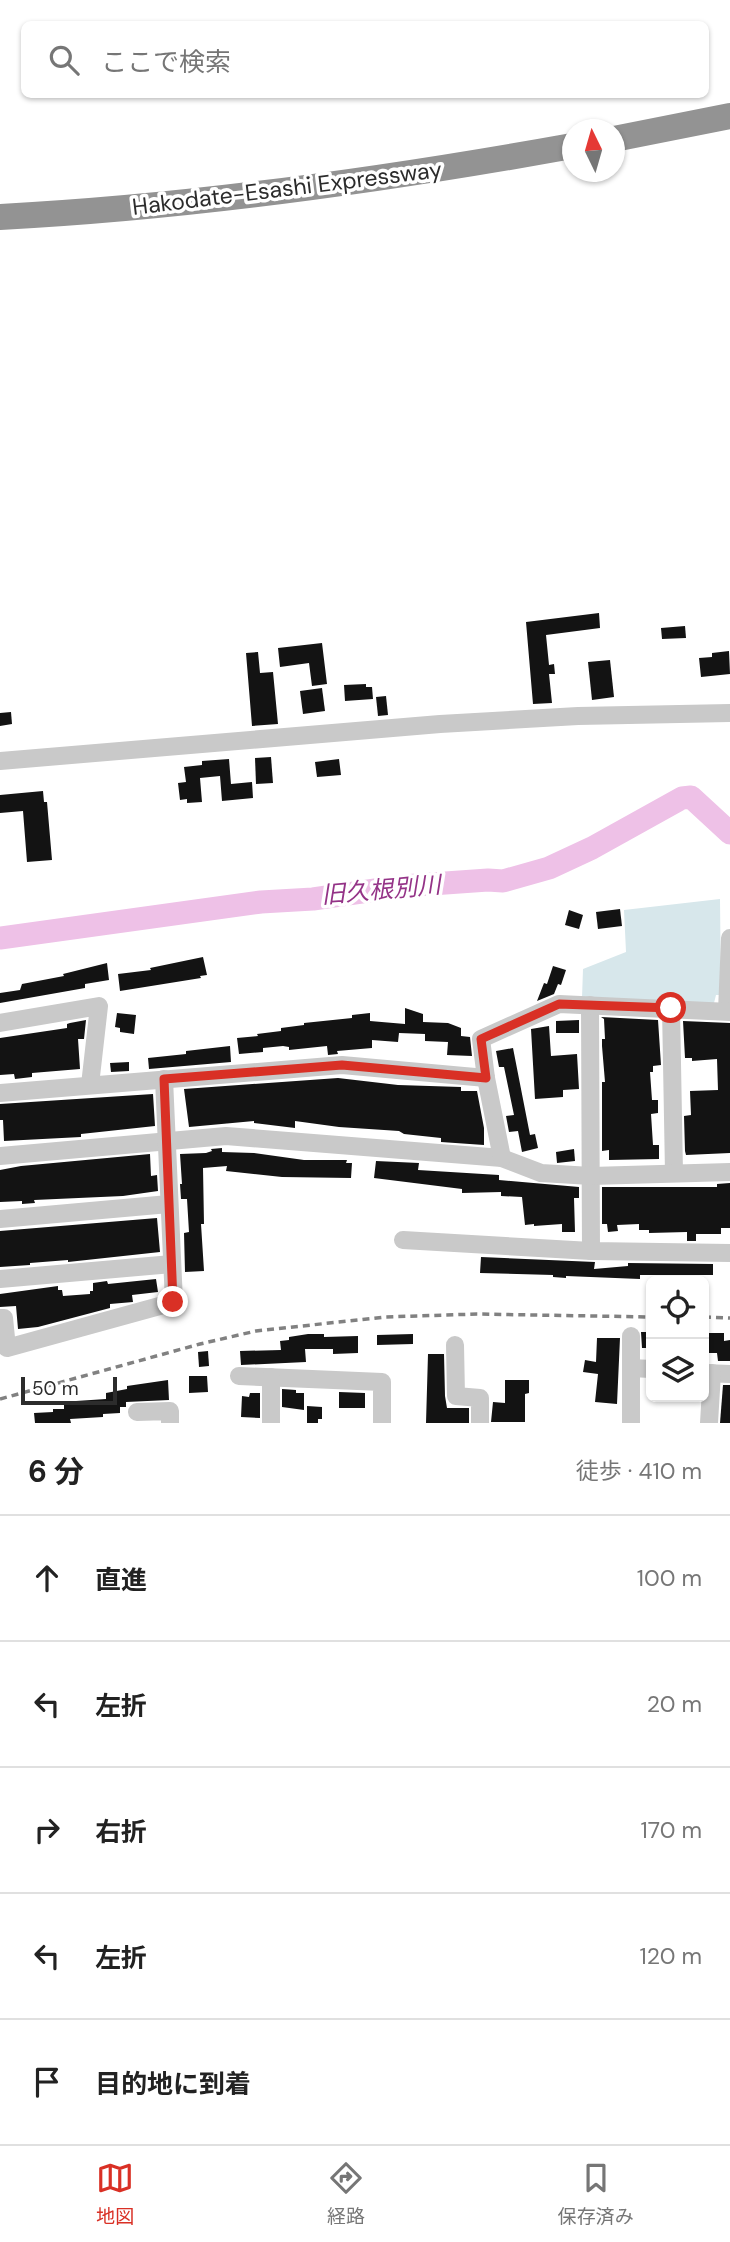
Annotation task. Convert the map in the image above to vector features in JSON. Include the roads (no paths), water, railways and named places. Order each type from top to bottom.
[{"type":"highway","points":[[626,137],[730,116]]},
{"type":"highway","name":"Hakodate-Esashi Expressway","points":[[0,217],[211,200],[375,179],[562,148]]},
{"type":"street","points":[[0,761],[440,724],[578,716],[730,713]]},
{"type":"street","points":[[502,1158],[481,1039],[559,1004],[728,1012],[730,938]]},
{"type":"street","points":[[590,1005],[591,1251]]},
{"type":"street","points":[[0,1023],[99,1006],[90,1085]]},
{"type":"street","points":[[671,1008],[674,1173]]},
{"type":"street","points":[[0,1093],[342,1065],[486,1078]]},
{"type":"street","points":[[0,1318],[4,1318],[7,1348],[173,1302],[164,1079]]},
{"type":"street","points":[[0,1156],[226,1136],[502,1158],[541,1173],[592,1176],[730,1172]]},
{"type":"street","points":[[0,1219],[169,1204]]},
{"type":"street","points":[[403,1240],[591,1251],[730,1253]]},
{"type":"street","points":[[0,1279],[172,1264]]},
{"type":"street","points":[[631,1336],[631,1423]]},
{"type":"street","points":[[455,1345],[456,1396],[480,1398],[480,1423]]},
{"type":"street","points":[[631,1368],[646,1370]]},
{"type":"street","points":[[709,1423],[715,1373]]},
{"type":"street","points":[[239,1376],[382,1382],[382,1423]]},
{"type":"street","points":[[271,1377],[271,1423]]},
{"type":"street","points":[[137,1412],[170,1411],[170,1423]]},
{"type":"waterway","name":"旧久根別川","points":[[0,938],[261,902],[313,899],[403,886],[503,881],[549,868],[592,848],[682,798],[691,797],[730,833]]},
{"type":"railway","points":[[0,1399],[256,1331],[385,1317],[477,1314],[646,1317]]},
{"type":"railway","points":[[709,1317],[730,1318]]}]
